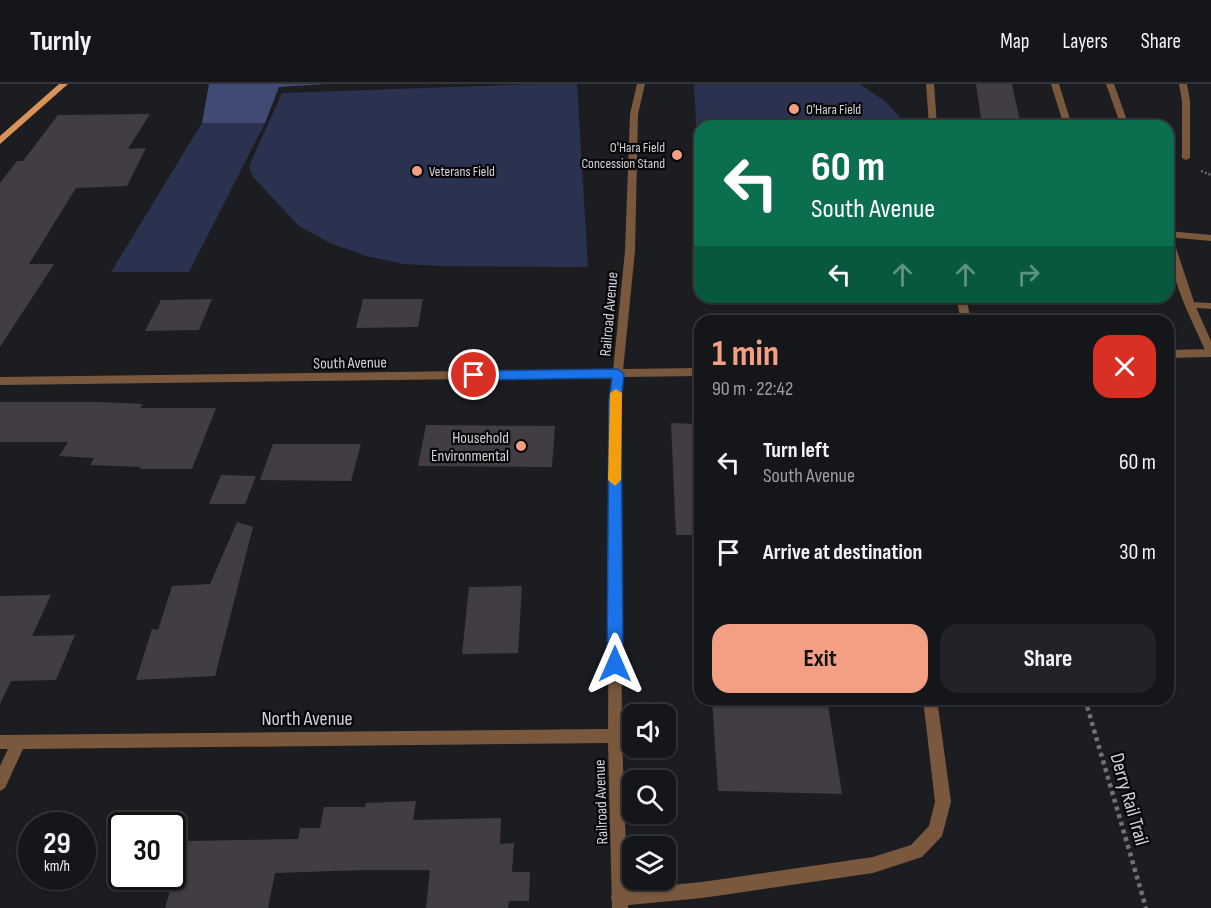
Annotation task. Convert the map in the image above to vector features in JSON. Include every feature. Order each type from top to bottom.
[{"type":"main road","points":[[0,141],[64,84]]},
{"type":"street","name":"Railroad Avenue","points":[[620,903],[615,736],[615,401],[630,251],[634,114],[641,84]]},
{"type":"street","points":[[930,84],[933,120]]},
{"type":"street","points":[[1055,84],[1066,120]]},
{"type":"street","points":[[1110,84],[1123,120]]},
{"type":"street","points":[[1182,84],[1186,101],[1186,158]]},
{"type":"street","points":[[1174,235],[1211,238]]},
{"type":"street","points":[[1174,255],[1190,305],[1211,353],[1174,354]]},
{"type":"street","points":[[1190,305],[1211,306]]},
{"type":"street","name":"South Avenue","points":[[0,381],[694,372]]},
{"type":"street","points":[[620,903],[861,867],[916,851],[936,830],[943,802],[931,705]]},
{"type":"street","name":"North Avenue","points":[[0,742],[615,736]]},
{"type":"street","points":[[0,783],[19,741]]},
{"type":"path","name":"Derry Rail Trail","points":[[1087,705],[1146,908]]},
{"type":"shaded area","points":[[209,84],[326,84],[279,87],[265,123],[202,123]]},
{"type":"shaded area","name":"Veterans Field","points":[[577,84],[588,267],[443,266],[403,264],[366,256],[330,243],[299,226],[253,177],[249,166],[282,93]]},
{"type":"shaded area","name":"O'Hara Field","points":[[694,84],[860,84],[886,102],[902,120],[696,120]]},
{"type":"shaded area","points":[[202,123],[265,123],[189,272],[111,272]]},
{"type":"building","points":[[976,84],[1012,84],[1020,120],[981,120]]},
{"type":"building","points":[[150,114],[128,149],[146,148],[127,186],[76,188],[29,264],[54,264],[0,347],[0,183],[17,161],[23,161],[58,115]]},
{"type":"building","points":[[212,299],[199,330],[145,331],[161,300]]},
{"type":"building","points":[[363,299],[423,299],[418,327],[356,328]]},
{"type":"building","points":[[0,402],[101,402],[143,404],[140,408],[216,408],[192,469],[140,469],[141,467],[90,465],[94,458],[59,456],[68,442],[0,442]]},
{"type":"building","points":[[671,423],[694,424],[694,535],[676,535]]},
{"type":"building","points":[[426,425],[555,426],[552,467],[418,466]]},
{"type":"building","points":[[273,444],[361,444],[351,481],[260,480]]},
{"type":"building","points":[[221,475],[256,476],[245,504],[209,504]]},
{"type":"building","points":[[237,522],[253,527],[215,676],[136,680],[152,629],[158,630],[172,586],[210,584]]},
{"type":"building","points":[[522,586],[518,653],[462,654],[469,587]]},
{"type":"building","points":[[51,595],[32,636],[75,635],[56,680],[11,681],[0,704],[0,596]]},
{"type":"building","points":[[712,705],[828,705],[842,794],[718,791]]},
{"type":"building","points":[[416,801],[413,820],[501,818],[500,844],[514,843],[512,872],[530,872],[529,901],[509,901],[508,908],[426,908],[430,870],[366,870],[275,873],[268,908],[165,908],[170,890],[186,890],[186,841],[298,839],[300,828],[320,828],[324,807],[365,807],[366,803]]},
{"type":"slow traffic","points":[[615,480],[616,393]]},
{"type":"place","name":"O'Hara Field","points":[[794,109]]},
{"type":"place","name":"O'Hara Field Concession Stand","points":[[677,155]]},
{"type":"place","name":"Veterans Field","points":[[417,171]]},
{"type":"place","name":"Household Environmental","points":[[521,446]]},
{"type":"route","points":[[474,375],[618,374],[615,401],[615,664]]}]
